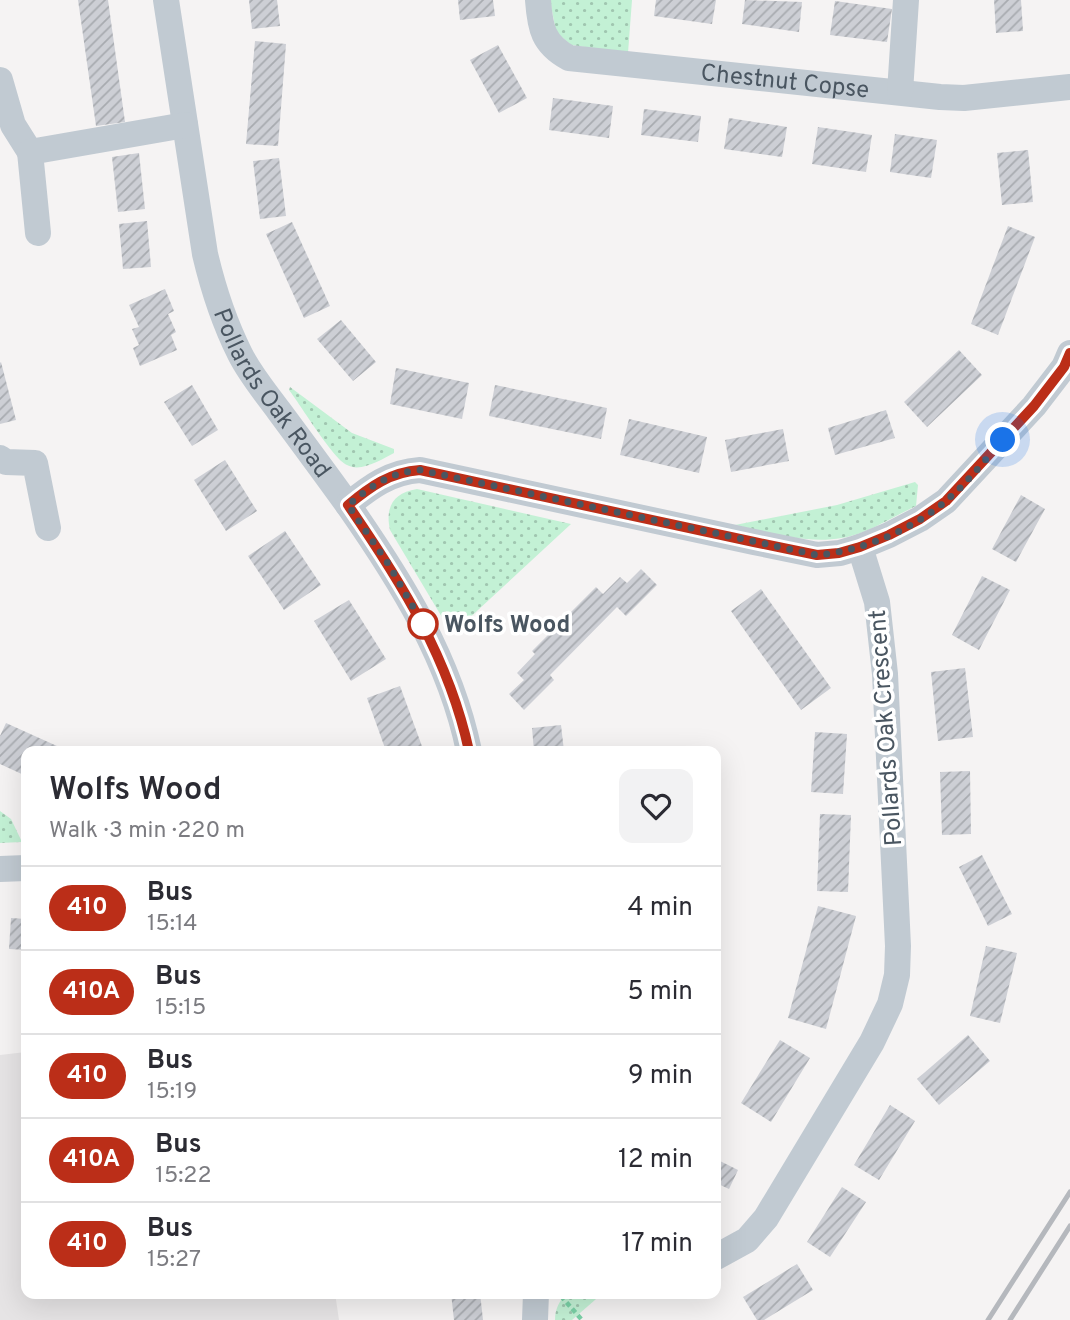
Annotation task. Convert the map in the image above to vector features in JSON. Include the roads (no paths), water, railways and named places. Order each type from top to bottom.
[{"type":"street","name":"Pollards Oak Road","points":[[166,0],[205,254],[214,291],[227,326],[256,380],[389,565],[429,636],[451,687],[468,746]]},
{"type":"street","name":"Chestnut Copse","points":[[538,0],[540,21],[546,40],[556,51],[569,58],[964,98],[1070,87]]},
{"type":"street","points":[[900,92],[906,0]]},
{"type":"street","points":[[0,80],[13,125],[30,152],[38,233]]},
{"type":"street","points":[[30,152],[185,125]]},
{"type":"street","points":[[348,505],[387,477],[403,471],[420,470],[817,555],[839,553],[860,547],[920,519],[946,501],[1034,406],[1068,364]]},
{"type":"street","points":[[0,458],[6,462],[35,463],[48,528]]},
{"type":"street","name":"Pollards Oak Crescent","points":[[721,1253],[747,1240],[766,1218],[872,1042],[890,1004],[897,975],[898,946],[885,674],[877,602],[860,547]]},
{"type":"street","points":[[0,869],[21,868]]},
{"type":"street","points":[[535,1320],[536,1299]]},
{"type":"railway","points":[[988,1320],[1070,1192]]},
{"type":"railway","points":[[1010,1320],[1070,1226]]},
{"type":"place","name":"Wolfs Wood","points":[[423,624]]}]
